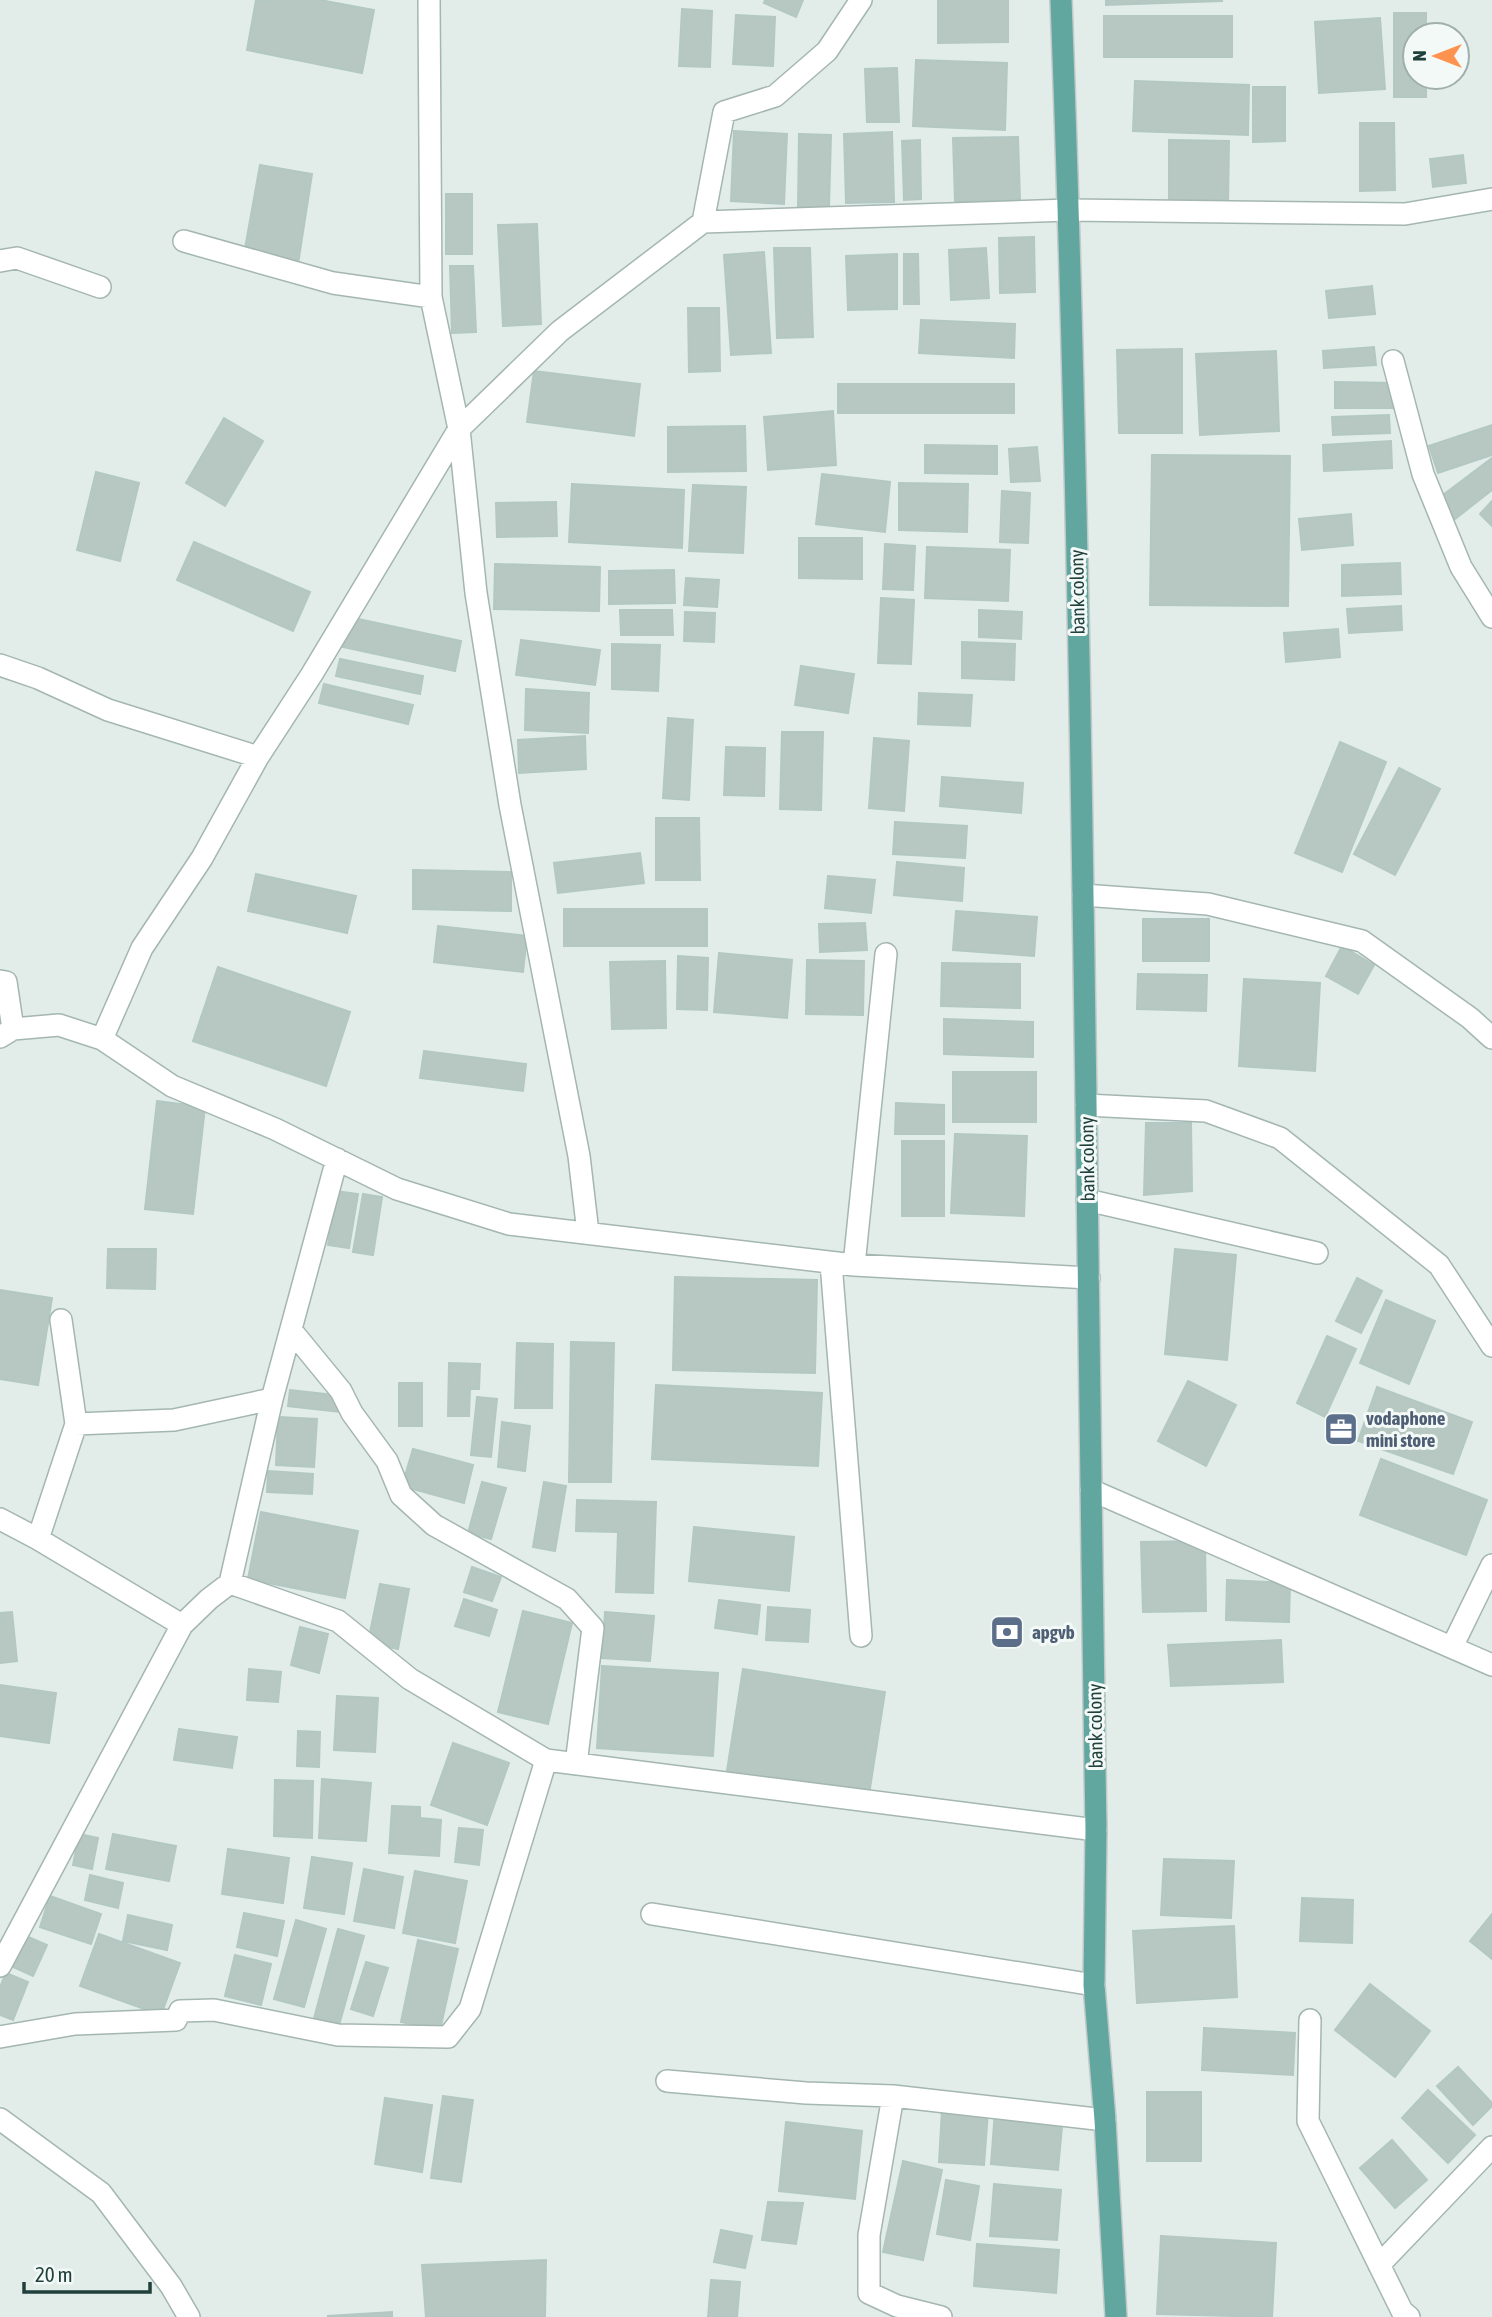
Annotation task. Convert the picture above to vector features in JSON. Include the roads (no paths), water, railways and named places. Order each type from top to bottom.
[{"type":"main road","name":"bank colony","points":[[1061,0],[1069,210],[1083,895],[1096,1830],[1094,1985],[1116,2317]]},
{"type":"street","points":[[429,0],[431,297],[459,429],[476,593],[510,805],[579,1156],[588,1233]]},
{"type":"street","points":[[703,222],[724,112],[775,96],[827,51],[861,0]]},
{"type":"street","points":[[102,1039],[142,948],[202,858],[258,757],[312,674],[459,429],[560,331],[703,222],[1069,210],[1405,214],[1492,199]]},
{"type":"street","points":[[184,241],[333,283],[431,297]]},
{"type":"street","points":[[0,261],[17,258],[100,287]]},
{"type":"street","points":[[1393,361],[1423,474],[1461,567],[1492,617]]},
{"type":"street","points":[[0,665],[38,678],[108,710],[258,757]]},
{"type":"street","points":[[1083,895],[1208,904],[1362,941],[1470,1018],[1492,1038]]},
{"type":"street","points":[[854,1265],[886,954]]},
{"type":"street","points":[[0,981],[5,982],[7,1033],[59,1025],[102,1039],[172,1086],[275,1129],[397,1189],[509,1224],[831,1263],[1089,1278]]},
{"type":"street","points":[[1086,1105],[1206,1111],[1280,1138],[1439,1265],[1492,1346]]},
{"type":"street","points":[[0,1966],[182,1625],[230,1583],[272,1399],[337,1159]]},
{"type":"street","points":[[1087,1200],[1317,1253]]},
{"type":"street","points":[[831,1263],[861,1636]]},
{"type":"street","points":[[38,1539],[76,1424],[61,1320]]},
{"type":"street","points":[[291,1330],[341,1391],[352,1413],[387,1461],[401,1495],[433,1525],[567,1599],[593,1628],[576,1764]]},
{"type":"street","points":[[76,1424],[174,1420],[272,1399]]},
{"type":"street","points":[[1091,1490],[1492,1665]]},
{"type":"street","points":[[0,1519],[182,1625]]},
{"type":"street","points":[[1451,1647],[1492,1565]]},
{"type":"street","points":[[230,1583],[338,1621],[410,1679],[546,1760],[1096,1830]]},
{"type":"street","points":[[0,2038],[75,2024],[176,2020],[180,2011],[214,2010],[338,2035],[448,2037],[470,2009],[546,1760]]},
{"type":"street","points":[[652,1914],[1094,1985]]},
{"type":"street","points":[[1310,2020],[1308,2121],[1402,2311],[1409,2317]]},
{"type":"street","points":[[667,2081],[806,2093],[893,2096],[1105,2120]]},
{"type":"street","points":[[893,2096],[869,2235],[869,2293],[896,2311],[941,2317]]},
{"type":"street","points":[[0,2119],[102,2193],[171,2286],[190,2317]]},
{"type":"street","points":[[1379,2265],[1492,2147]]},
{"type":"place","name":"vodaphone mini store","points":[[1341,1429]]},
{"type":"place","name":"apgvb","points":[[1007,1632]]}]
